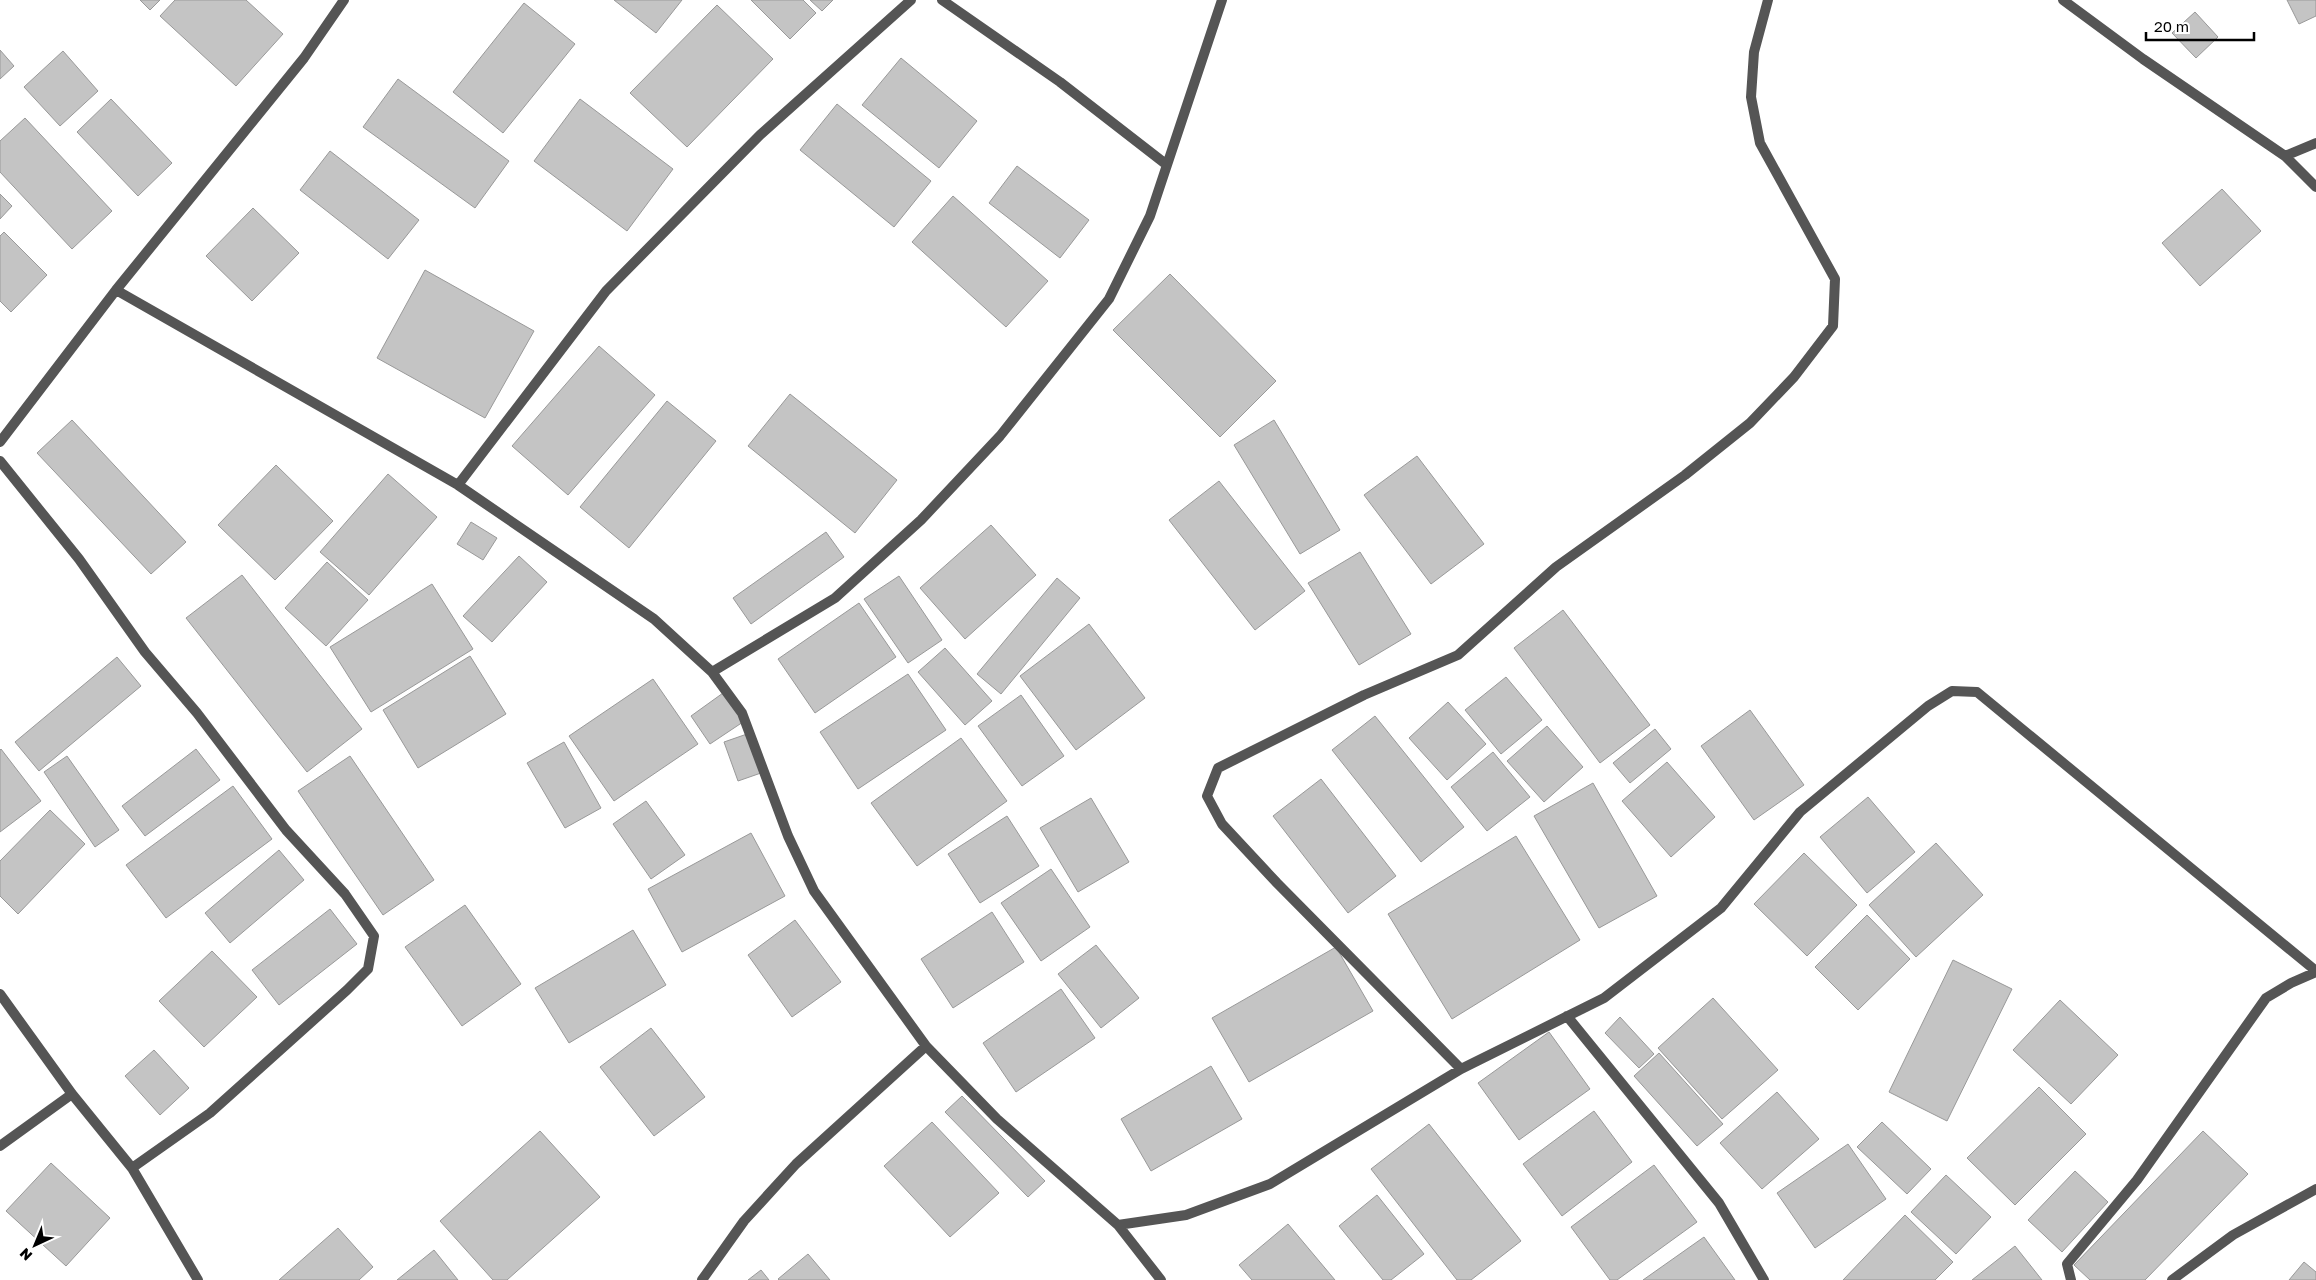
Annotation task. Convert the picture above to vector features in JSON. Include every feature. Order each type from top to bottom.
[{"type":"street","points":[[0,442],[116,290],[304,58],[344,0]]},
{"type":"street","points":[[458,486],[606,291],[760,135],[911,0]]},
{"type":"street","points":[[942,0],[1060,82],[1167,165]]},
{"type":"street","points":[[712,672],[835,598],[922,520],[1000,436],[1109,299],[1150,216],[1222,0]]},
{"type":"street","points":[[1461,1069],[1228,831],[1222,824],[1207,796],[1218,768],[1364,695],[1458,655],[1556,567],[1685,476],[1750,423],[1794,377],[1833,326],[1836,279],[1760,143],[1752,106],[1754,52],[1768,0]]},
{"type":"street","points":[[2063,0],[2285,156],[2316,187]]},
{"type":"street","points":[[2285,156],[2316,143]]},
{"type":"street","points":[[116,290],[458,486],[654,619],[712,672],[742,712],[788,836],[814,891],[926,1046],[996,1119],[1118,1225],[1161,1280]]},
{"type":"street","points":[[0,461],[79,559],[145,652],[196,713],[286,830],[345,894],[374,936],[368,969],[347,990],[210,1113],[132,1168]]},
{"type":"street","points":[[1118,1225],[1186,1216],[1270,1184],[1461,1069],[1604,998],[1721,908],[1800,812],[1928,706],[1952,692],[1977,692],[2316,971],[2290,983],[2266,998],[2137,1180],[2067,1264],[2071,1280]]},
{"type":"street","points":[[0,994],[72,1094],[132,1168],[198,1280]]},
{"type":"street","points":[[1567,1016],[1719,1203],[1764,1280]]},
{"type":"street","points":[[702,1280],[744,1221],[796,1164],[926,1046]]},
{"type":"street","points":[[0,1146],[72,1094]]},
{"type":"street","points":[[2172,1280],[2233,1235],[2316,1189]]},
{"type":"building","points":[[140,0],[160,0],[150,10]]},
{"type":"building","points":[[175,0],[246,0],[283,34],[236,86],[160,16]]},
{"type":"building","points":[[614,0],[682,0],[656,33]]},
{"type":"building","points":[[751,0],[803,0],[816,13],[790,39]]},
{"type":"building","points":[[810,0],[833,0],[822,11]]},
{"type":"building","points":[[2287,0],[2316,0],[2316,16],[2299,24]]},
{"type":"building","points":[[524,3],[575,44],[503,133],[453,92]]},
{"type":"building","points":[[717,5],[773,59],[687,147],[630,93]]},
{"type":"building","points":[[2195,12],[2218,37],[2196,58],[2172,33]]},
{"type":"building","points":[[0,50],[14,66],[0,79]]},
{"type":"building","points":[[63,51],[98,91],[60,126],[24,87]]},
{"type":"building","points":[[901,58],[977,121],[939,168],[862,105]]},
{"type":"building","points":[[398,79],[509,161],[475,208],[363,127]]},
{"type":"building","points":[[111,99],[172,163],[138,196],[77,132]]},
{"type":"building","points":[[580,99],[673,169],[627,231],[534,161]]},
{"type":"building","points":[[837,104],[931,181],[894,227],[800,150]]},
{"type":"building","points":[[25,118],[112,211],[72,249],[0,172],[0,141]]},
{"type":"building","points":[[330,151],[419,220],[388,259],[300,190]]},
{"type":"building","points":[[1017,166],[1089,220],[1060,258],[989,203]]},
{"type":"building","points":[[2222,189],[2261,231],[2200,286],[2162,243]]},
{"type":"building","points":[[0,194],[12,206],[0,219]]},
{"type":"building","points":[[953,196],[1048,281],[1006,327],[912,242]]},
{"type":"building","points":[[253,208],[299,253],[252,301],[206,256]]},
{"type":"building","points":[[4,232],[47,275],[11,312],[0,301],[0,236]]},
{"type":"building","points":[[425,270],[534,331],[485,418],[377,358]]},
{"type":"building","points":[[1170,274],[1276,381],[1220,437],[1113,330]]},
{"type":"building","points":[[599,346],[655,395],[568,495],[512,446]]},
{"type":"building","points":[[790,394],[897,480],[855,533],[748,446]]},
{"type":"building","points":[[667,401],[716,441],[629,548],[580,507]]},
{"type":"building","points":[[72,420],[186,542],[151,574],[37,453]]},
{"type":"building","points":[[1274,420],[1340,530],[1300,554],[1234,445]]},
{"type":"building","points":[[1417,456],[1484,544],[1431,584],[1364,495]]},
{"type":"building","points":[[276,465],[333,521],[275,580],[218,525]]},
{"type":"building","points":[[388,474],[437,517],[369,595],[320,552]]},
{"type":"building","points":[[1219,481],[1305,591],[1255,630],[1169,520]]},
{"type":"building","points":[[471,522],[497,538],[483,560],[457,544]]},
{"type":"building","points":[[991,525],[1036,575],[965,639],[920,588]]},
{"type":"building","points":[[826,532],[844,557],[751,624],[733,598]]},
{"type":"building","points":[[1360,552],[1411,634],[1359,665],[1308,583]]},
{"type":"building","points":[[519,556],[547,582],[492,642],[463,616]]},
{"type":"building","points":[[327,562],[368,600],[326,646],[285,608]]},
{"type":"building","points":[[242,575],[362,729],[307,772],[186,618]]},
{"type":"building","points":[[899,576],[942,640],[908,663],[864,599]]},
{"type":"building","points":[[1057,578],[1080,598],[1001,694],[977,674]]},
{"type":"building","points":[[432,584],[473,649],[371,712],[330,647]]},
{"type":"building","points":[[859,603],[896,657],[815,713],[778,659]]},
{"type":"building","points":[[1563,610],[1650,725],[1600,763],[1514,648]]},
{"type":"building","points":[[1089,624],[1145,698],[1076,750],[1020,676]]},
{"type":"building","points":[[945,648],[992,701],[965,725],[918,672]]},
{"type":"building","points":[[470,656],[506,714],[418,768],[383,710]]},
{"type":"building","points":[[117,657],[141,686],[39,771],[15,742]]},
{"type":"building","points":[[908,674],[946,730],[858,789],[820,732]]},
{"type":"building","points":[[1506,677],[1542,720],[1501,754],[1465,710]]},
{"type":"building","points":[[653,679],[698,744],[614,801],[569,736]]},
{"type":"building","points":[[723,693],[743,722],[710,744],[691,716]]},
{"type":"building","points":[[1021,695],[1064,756],[1022,786],[978,726]]},
{"type":"building","points":[[1448,702],[1486,744],[1447,780],[1409,738]]},
{"type":"building","points":[[1750,710],[1804,785],[1754,820],[1701,746]]},
{"type":"building","points":[[1375,716],[1464,827],[1421,862],[1332,750]]},
{"type":"building","points":[[1547,726],[1583,767],[1544,802],[1507,761]]},
{"type":"building","points":[[1655,729],[1671,749],[1630,783],[1613,763]]},
{"type":"building","points":[[747,734],[761,773],[738,781],[724,742]]},
{"type":"building","points":[[961,738],[1007,801],[917,866],[871,803]]},
{"type":"building","points":[[564,742],[601,808],[565,828],[527,763]]},
{"type":"building","points":[[196,749],[220,780],[145,836],[122,806]]},
{"type":"building","points":[[0,750],[41,801],[0,832]]},
{"type":"building","points":[[1493,752],[1530,797],[1487,831],[1451,787]]},
{"type":"building","points":[[67,756],[119,830],[95,847],[44,772]]},
{"type":"building","points":[[350,756],[434,880],[383,915],[298,791]]},
{"type":"building","points":[[1667,762],[1715,817],[1671,857],[1622,801]]},
{"type":"building","points":[[1321,779],[1396,876],[1348,913],[1273,816]]},
{"type":"building","points":[[1593,783],[1657,896],[1599,928],[1534,816]]},
{"type":"building","points":[[233,786],[272,839],[166,918],[126,865]]},
{"type":"building","points":[[1868,797],[1915,852],[1867,893],[1820,837]]},
{"type":"building","points":[[1091,798],[1129,862],[1078,892],[1040,828]]},
{"type":"building","points":[[646,801],[685,855],[651,879],[613,824]]},
{"type":"building","points":[[50,810],[85,844],[18,914],[0,896],[0,861]]},
{"type":"building","points":[[1007,816],[1039,866],[980,903],[948,854]]},
{"type":"building","points":[[751,833],[785,896],[682,952],[648,889]]},
{"type":"building","points":[[1516,836],[1580,940],[1452,1019],[1388,914]]},
{"type":"building","points":[[1936,843],[1983,895],[1916,957],[1869,905]]},
{"type":"building","points":[[279,850],[304,880],[230,943],[205,913]]},
{"type":"building","points":[[1804,853],[1857,905],[1807,956],[1754,904]]},
{"type":"building","points":[[1051,869],[1090,927],[1041,961],[1001,903]]},
{"type":"building","points":[[465,905],[521,984],[462,1026],[405,947]]},
{"type":"building","points":[[330,909],[357,944],[279,1005],[252,970]]},
{"type":"building","points":[[992,912],[1024,962],[953,1008],[921,959]]},
{"type":"building","points":[[1867,915],[1910,959],[1858,1010],[1815,967]]},
{"type":"building","points":[[795,920],[841,982],[792,1017],[748,955]]},
{"type":"building","points":[[633,930],[666,985],[569,1043],[535,988]]},
{"type":"building","points":[[1096,945],[1139,998],[1101,1028],[1058,974]]},
{"type":"building","points":[[1336,947],[1373,1011],[1249,1082],[1212,1018]]},
{"type":"building","points":[[212,951],[257,997],[204,1047],[159,1001]]},
{"type":"building","points":[[1953,960],[2012,989],[1947,1121],[1889,1092]]},
{"type":"building","points":[[1061,989],[1095,1038],[1016,1092],[983,1043]]},
{"type":"building","points":[[1713,998],[1778,1070],[1722,1119],[1658,1048]]},
{"type":"building","points":[[2060,1000],[2118,1055],[2071,1104],[2013,1050]]},
{"type":"building","points":[[1620,1017],[1654,1054],[1639,1068],[1605,1033]]},
{"type":"building","points":[[651,1028],[705,1097],[654,1136],[600,1067]]},
{"type":"building","points":[[1549,1032],[1590,1089],[1519,1140],[1478,1083]]},
{"type":"building","points":[[154,1050],[189,1088],[160,1115],[125,1076]]},
{"type":"building","points":[[1659,1053],[1723,1124],[1697,1146],[1634,1076]]},
{"type":"building","points":[[1211,1066],[1242,1119],[1151,1171],[1121,1119]]},
{"type":"building","points":[[2039,1087],[2086,1134],[2015,1205],[1967,1158]]},
{"type":"building","points":[[1777,1092],[1819,1139],[1762,1189],[1720,1143]]},
{"type":"building","points":[[962,1096],[1045,1181],[1028,1197],[945,1112]]},
{"type":"building","points":[[1594,1111],[1632,1162],[1562,1216],[1523,1164]]},
{"type":"building","points":[[932,1122],[999,1193],[950,1237],[884,1166]]},
{"type":"building","points":[[1882,1122],[1931,1169],[1907,1194],[1857,1147]]},
{"type":"building","points":[[1429,1124],[1521,1241],[1471,1280],[1457,1280],[1371,1169]]},
{"type":"building","points":[[540,1131],[600,1197],[507,1280],[493,1280],[440,1221]]},
{"type":"building","points":[[2203,1131],[2248,1174],[2145,1280],[2090,1280],[2074,1265]]},
{"type":"building","points":[[1848,1144],[1886,1199],[1815,1248],[1777,1193]]},
{"type":"building","points":[[51,1163],[110,1218],[66,1266],[6,1211]]},
{"type":"building","points":[[1654,1165],[1697,1222],[1617,1280],[1610,1280],[1571,1227]]},
{"type":"building","points":[[2075,1171],[2108,1202],[2062,1252],[2028,1220]]},
{"type":"building","points":[[1946,1175],[1991,1217],[1956,1254],[1911,1212]]},
{"type":"building","points":[[1377,1195],[1424,1254],[1391,1280],[1383,1280],[1339,1226]]},
{"type":"building","points":[[1905,1215],[1953,1262],[1935,1280],[1843,1280]]},
{"type":"building","points":[[1288,1224],[1335,1280],[1252,1280],[1239,1265]]},
{"type":"building","points":[[338,1228],[373,1267],[359,1280],[279,1280]]},
{"type":"building","points":[[1704,1237],[1735,1280],[1643,1280]]},
{"type":"building","points":[[2015,1246],[2042,1280],[1972,1280]]},
{"type":"building","points":[[434,1250],[458,1280],[397,1280]]},
{"type":"building","points":[[808,1254],[830,1280],[778,1279]]},
{"type":"building","points":[[2304,1262],[2316,1272],[2316,1280],[2289,1280]]},
{"type":"building","points":[[761,1270],[769,1280],[748,1280]]}]
